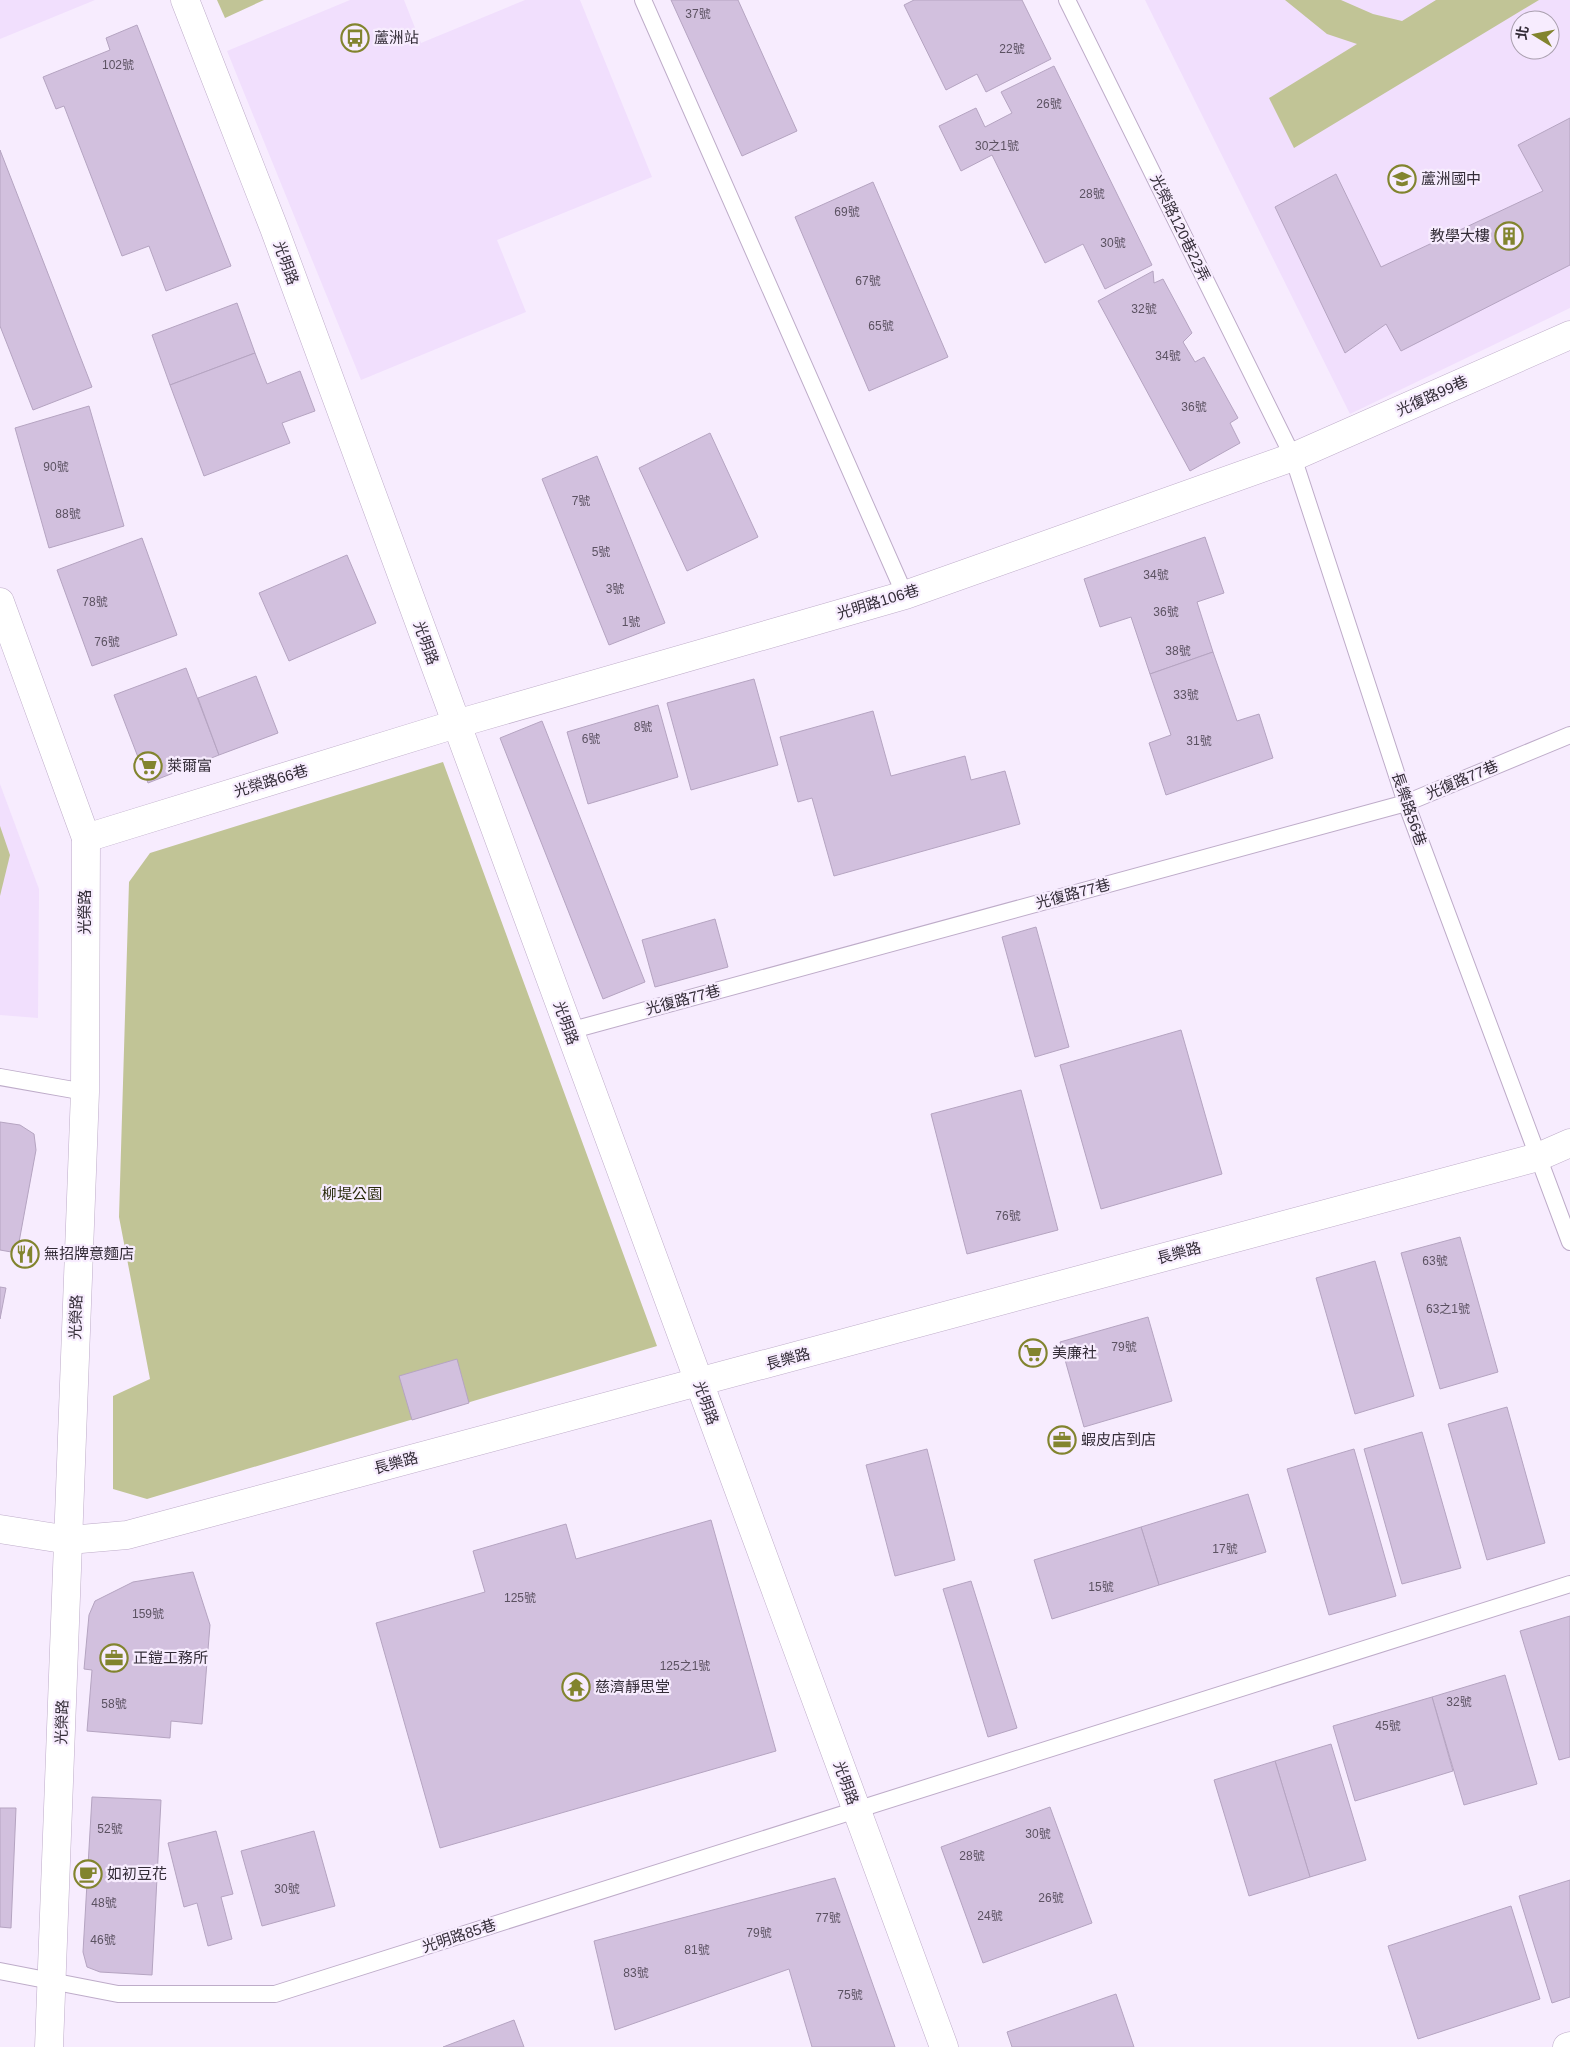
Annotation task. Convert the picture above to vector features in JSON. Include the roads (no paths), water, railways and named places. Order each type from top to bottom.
[{"type":"street","name":"光明路","points":[[185,0],[274,228],[944,2047]]},
{"type":"street","name":"光復路99巷","points":[[1293,457],[1570,335]]},
{"type":"street","name":"光明路106巷","points":[[456,724],[905,594],[1293,457]]},
{"type":"street","name":"光榮路","points":[[0,602],[86,838],[84,1092],[53,1981],[49,2047]]},
{"type":"street","name":"光榮路66巷","points":[[86,838],[456,724]]},
{"type":"street","name":"長樂路","points":[[0,1529],[69,1540],[127,1535],[1538,1157],[1570,1143]]},
{"type":"lane","points":[[643,0],[905,594]]},
{"type":"lane","name":"光榮路120巷22弄","points":[[1067,0],[1293,457]]},
{"type":"lane","name":"長樂路56巷","points":[[1293,457],[1406,803],[1570,1242]]},
{"type":"lane","name":"光復路77巷","points":[[569,1031],[1406,803],[1570,734]]},
{"type":"lane","points":[[0,1077],[84,1092]]},
{"type":"lane","name":"光明路85巷","points":[[0,1971],[118,1994],[275,1994],[1570,1584]]},
{"type":"place","name":"蘆洲站","points":[[355,38]]},
{"type":"place","name":"蘆洲國中","points":[[1402,179]]},
{"type":"place","name":"教學大樓","points":[[1509,236]]},
{"type":"place","name":"萊爾富","points":[[148,766]]},
{"type":"place","name":"無招牌意麵店","points":[[25,1254]]},
{"type":"place","name":"美廉社","points":[[1033,1353]]},
{"type":"place","name":"蝦皮店到店","points":[[1062,1440]]},
{"type":"place","name":"正鎧工務所","points":[[114,1658]]},
{"type":"place","name":"慈濟靜思堂","points":[[576,1687]]},
{"type":"place","name":"如初豆花","points":[[88,1874]]},
{"type":"park label","name":"柳堤公園","points":[[352,1194]]}]
